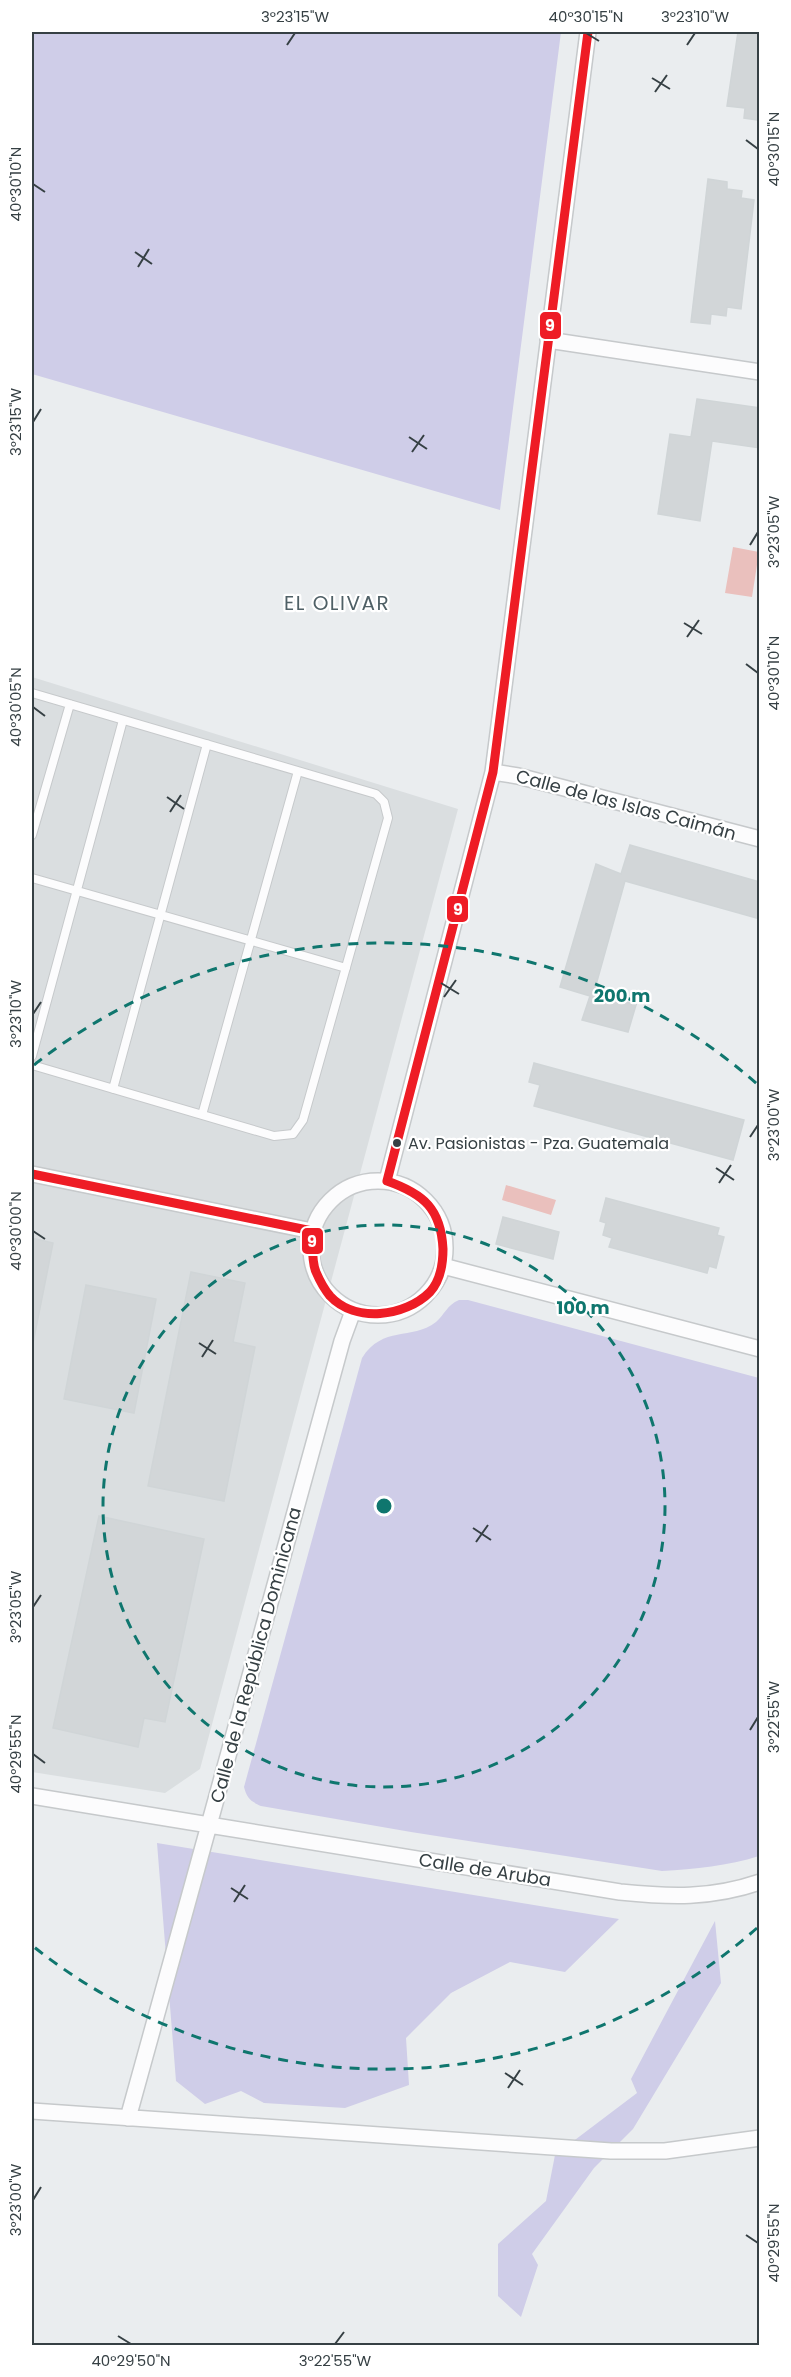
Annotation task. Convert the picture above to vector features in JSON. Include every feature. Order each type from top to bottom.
[{"type":"street","points":[[387,1181],[493,772],[588,32]]},
{"type":"street","points":[[548,340],[759,372]]},
{"type":"street","name":"Calle de las Islas Caimán","points":[[493,772],[518,776],[759,839]]},
{"type":"street","points":[[32,1174],[312,1231]]},
{"type":"street","points":[[368,1181],[387,1181],[409,1188],[427,1202],[440,1221],[445,1243],[443,1266],[434,1287],[418,1303],[398,1313],[375,1316],[353,1311],[336,1301],[322,1287],[313,1270],[310,1250],[312,1231],[319,1213],[332,1198],[348,1187],[368,1181]]},
{"type":"street","points":[[443,1266],[759,1349]]},
{"type":"street","name":"Calle de la República Dominicana","points":[[32,1796],[209,1825],[342,1341],[353,1311]]},
{"type":"street","points":[[128,2118],[209,1825]]},
{"type":"street","name":"Calle de Aruba","points":[[209,1825],[620,1892],[673,1897],[731,1892],[759,1882]]},
{"type":"street","points":[[32,2111],[611,2151],[665,2151],[759,2138]]},
{"type":"lane","points":[[32,693],[376,794],[384,802],[388,818],[303,1120],[293,1134],[274,1136],[32,1065]]},
{"type":"lane","points":[[32,835],[70,704]]},
{"type":"lane","points":[[32,1056],[123,720]]},
{"type":"lane","points":[[113,1089],[207,744]]},
{"type":"lane","points":[[202,1115],[298,771]]},
{"type":"lane","points":[[32,878],[346,968]]},
{"type":"shaded area","points":[[32,32],[561,32],[500,510],[32,374]]},
{"type":"shaded area","points":[[733,547],[759,552],[752,597],[725,593]]},
{"type":"shaded area","points":[[32,677],[458,809],[200,1769],[165,1793],[32,1772]]},
{"type":"shaded area","points":[[506,1185],[556,1200],[551,1215],[502,1200]]},
{"type":"shaded area","points":[[459,1300],[468,1300],[759,1378],[759,1856],[711,1866],[662,1871],[261,1806],[246,1794],[244,1787],[362,1358],[379,1341],[427,1328]]},
{"type":"shaded area","points":[[157,1843],[619,1919],[565,1972],[510,1962],[451,1993],[406,2038],[409,2085],[345,2108],[264,2103],[241,2091],[205,2104],[176,2081]]},
{"type":"shaded area","points":[[715,1921],[721,1983],[633,2129],[594,2168],[532,2254],[538,2265],[521,2317],[498,2296],[498,2244],[546,2201],[555,2155],[637,2093],[631,2079]]},
{"type":"building","points":[[738,32],[760,32],[760,110],[757,120],[744,118],[745,108],[727,106]]},
{"type":"building","points":[[708,179],[727,182],[727,189],[742,191],[741,198],[754,200],[741,309],[727,307],[726,316],[711,314],[710,324],[691,322]]},
{"type":"building","points":[[697,399],[760,408],[760,448],[712,441],[700,521],[658,514],[670,434],[691,437]]},
{"type":"building","points":[[630,845],[760,882],[760,919],[625,881],[594,992],[636,1005],[628,1032],[582,1020],[590,996],[560,987],[596,864],[621,874]]},
{"type":"building","points":[[534,1063],[744,1120],[733,1160],[534,1106],[540,1085],[529,1082]]},
{"type":"building","points":[[606,1198],[719,1228],[717,1235],[724,1237],[716,1268],[709,1266],[707,1273],[609,1247],[612,1238],[603,1235],[606,1223],[600,1221]]},
{"type":"building","points":[[503,1217],[559,1232],[553,1259],[496,1244]]},
{"type":"building","points":[[32,1238],[53,1243],[32,1348]]},
{"type":"building","points":[[191,1272],[245,1283],[233,1342],[255,1347],[224,1501],[148,1486]]},
{"type":"building","points":[[86,1285],[156,1299],[134,1413],[64,1399]]},
{"type":"building","points":[[99,1516],[204,1539],[165,1722],[144,1718],[138,1747],[53,1728]]},
{"type":"transit line","name":"9","points":[[32,1174],[312,1231],[314,1268],[324,1288],[340,1305],[353,1310],[380,1314],[407,1307],[430,1292],[439,1277],[442,1266],[442,1235],[434,1213],[411,1191],[387,1181],[493,772],[588,32]]},
{"type":"place","name":"Av. Pasionistas - Pza. Guatemala","points":[[397,1143]]},
{"type":"district","name":"EL OLIVAR","points":[[337,603]]}]
